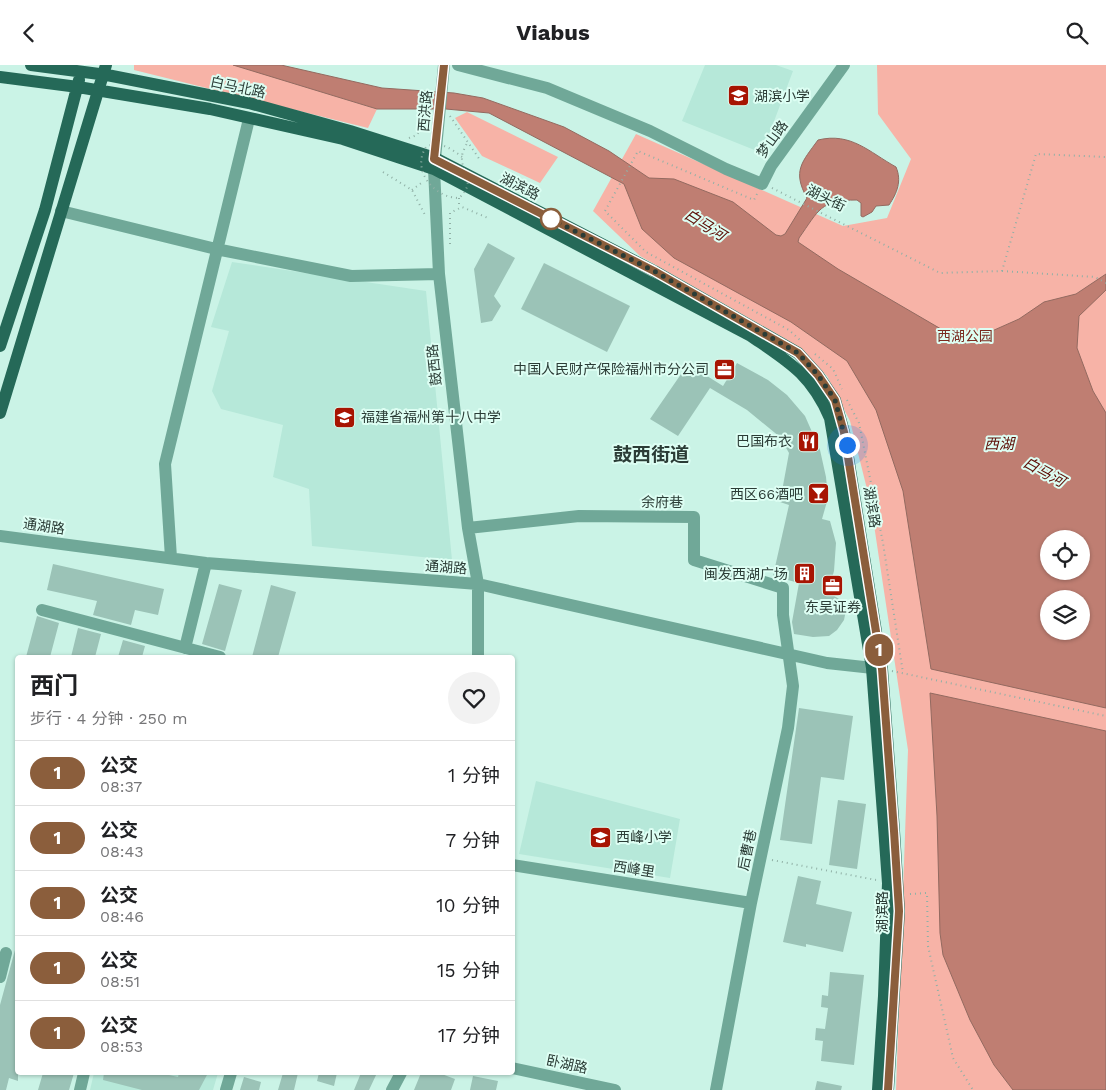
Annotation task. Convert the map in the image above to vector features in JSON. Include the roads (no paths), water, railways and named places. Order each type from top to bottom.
[{"type":"main road","name":"白马北路","points":[[31,65],[105,70],[248,103],[350,131],[431,169]]},
{"type":"main road","points":[[0,346],[45,211],[83,68]]},
{"type":"main road","points":[[0,413],[105,70]]},
{"type":"main road","points":[[0,77],[78,87],[210,109],[343,139],[431,169]]},
{"type":"main road","name":"湖滨路","points":[[431,169],[654,271],[736,317],[798,353],[818,375],[835,400],[844,432],[877,669],[899,911],[888,1090]]},
{"type":"main road","name":"湖滨路","points":[[877,669],[888,883],[878,1090]]},
{"type":"street","name":"西洪路","points":[[431,169],[439,130],[444,65]]},
{"type":"street","name":"梦山路","points":[[458,65],[547,88],[650,131],[726,169],[762,184],[771,166],[844,65]]},
{"type":"street","points":[[171,558],[165,464],[216,249],[250,119]]},
{"type":"street","name":"鼓西路","points":[[431,169],[439,274],[468,528],[478,585],[478,655]]},
{"type":"street","points":[[61,211],[216,249],[351,276],[439,274]]},
{"type":"street","name":"余府巷","points":[[468,528],[579,516],[694,517],[694,560],[784,589],[783,615]]},
{"type":"street","name":"通湖路","points":[[0,536],[206,563],[478,585],[826,663],[877,669]]},
{"type":"street","points":[[185,648],[206,563]]},
{"type":"street","points":[[42,610],[212,655]]},
{"type":"street","name":"后曹巷","points":[[716,1090],[750,903],[788,728],[793,686],[783,615]]},
{"type":"street","name":"西峰里","points":[[515,865],[750,903]]},
{"type":"street","points":[[0,977],[8,953]]},
{"type":"street","name":"卧湖路","points":[[515,1068],[615,1090]]},
{"type":"street","points":[[80,1090],[84,1075]]},
{"type":"street","points":[[226,1090],[230,1075]]},
{"type":"street","points":[[392,1090],[399,1075]]},
{"type":"water","name":"西湖","points":[[233,65],[281,65],[382,88],[454,93],[483,98],[564,127],[609,151],[649,178],[674,179],[733,202],[776,235],[781,236],[785,234],[807,198],[800,181],[800,174],[801,167],[812,148],[818,140],[830,138],[850,141],[896,167],[899,182],[894,196],[889,205],[876,206],[872,212],[863,217],[861,216],[861,203],[857,200],[845,200],[828,205],[816,214],[798,242],[838,269],[965,343],[1019,319],[1044,302],[1076,294],[1106,274],[1106,290],[1079,316],[1077,348],[1093,391],[1106,413],[1106,708],[931,669],[903,491],[876,410],[847,361],[791,322],[674,258],[642,229],[624,184],[489,113],[446,109],[377,109]]},
{"type":"water","points":[[930,693],[1106,731],[1106,1090],[1013,1090],[994,1065],[970,1020],[943,955],[940,933],[937,816]]},
{"type":"place","name":"湖滨小学","points":[[738,96]]},
{"type":"place","name":"中国人民财产保险福州市分公司","points":[[725,369]]},
{"type":"place","name":"福建省福州第十八中学","points":[[345,417]]},
{"type":"place","name":"巴国布衣","points":[[808,441]]},
{"type":"place","name":"西区66酒吧","points":[[819,494]]},
{"type":"place","name":"闽发西湖广场","points":[[804,574]]},
{"type":"place","name":"东吴证券","points":[[833,585]]},
{"type":"place","name":"西峰小学","points":[[600,837]]},
{"type":"district","name":"鼓西街道","points":[[651,454]]},
{"type":"water label","name":"白马河","points":[[705,225]]},
{"type":"water label","name":"白马河","points":[[1044,472]]},
{"type":"park label","name":"西湖公园","points":[[965,336]]}]
